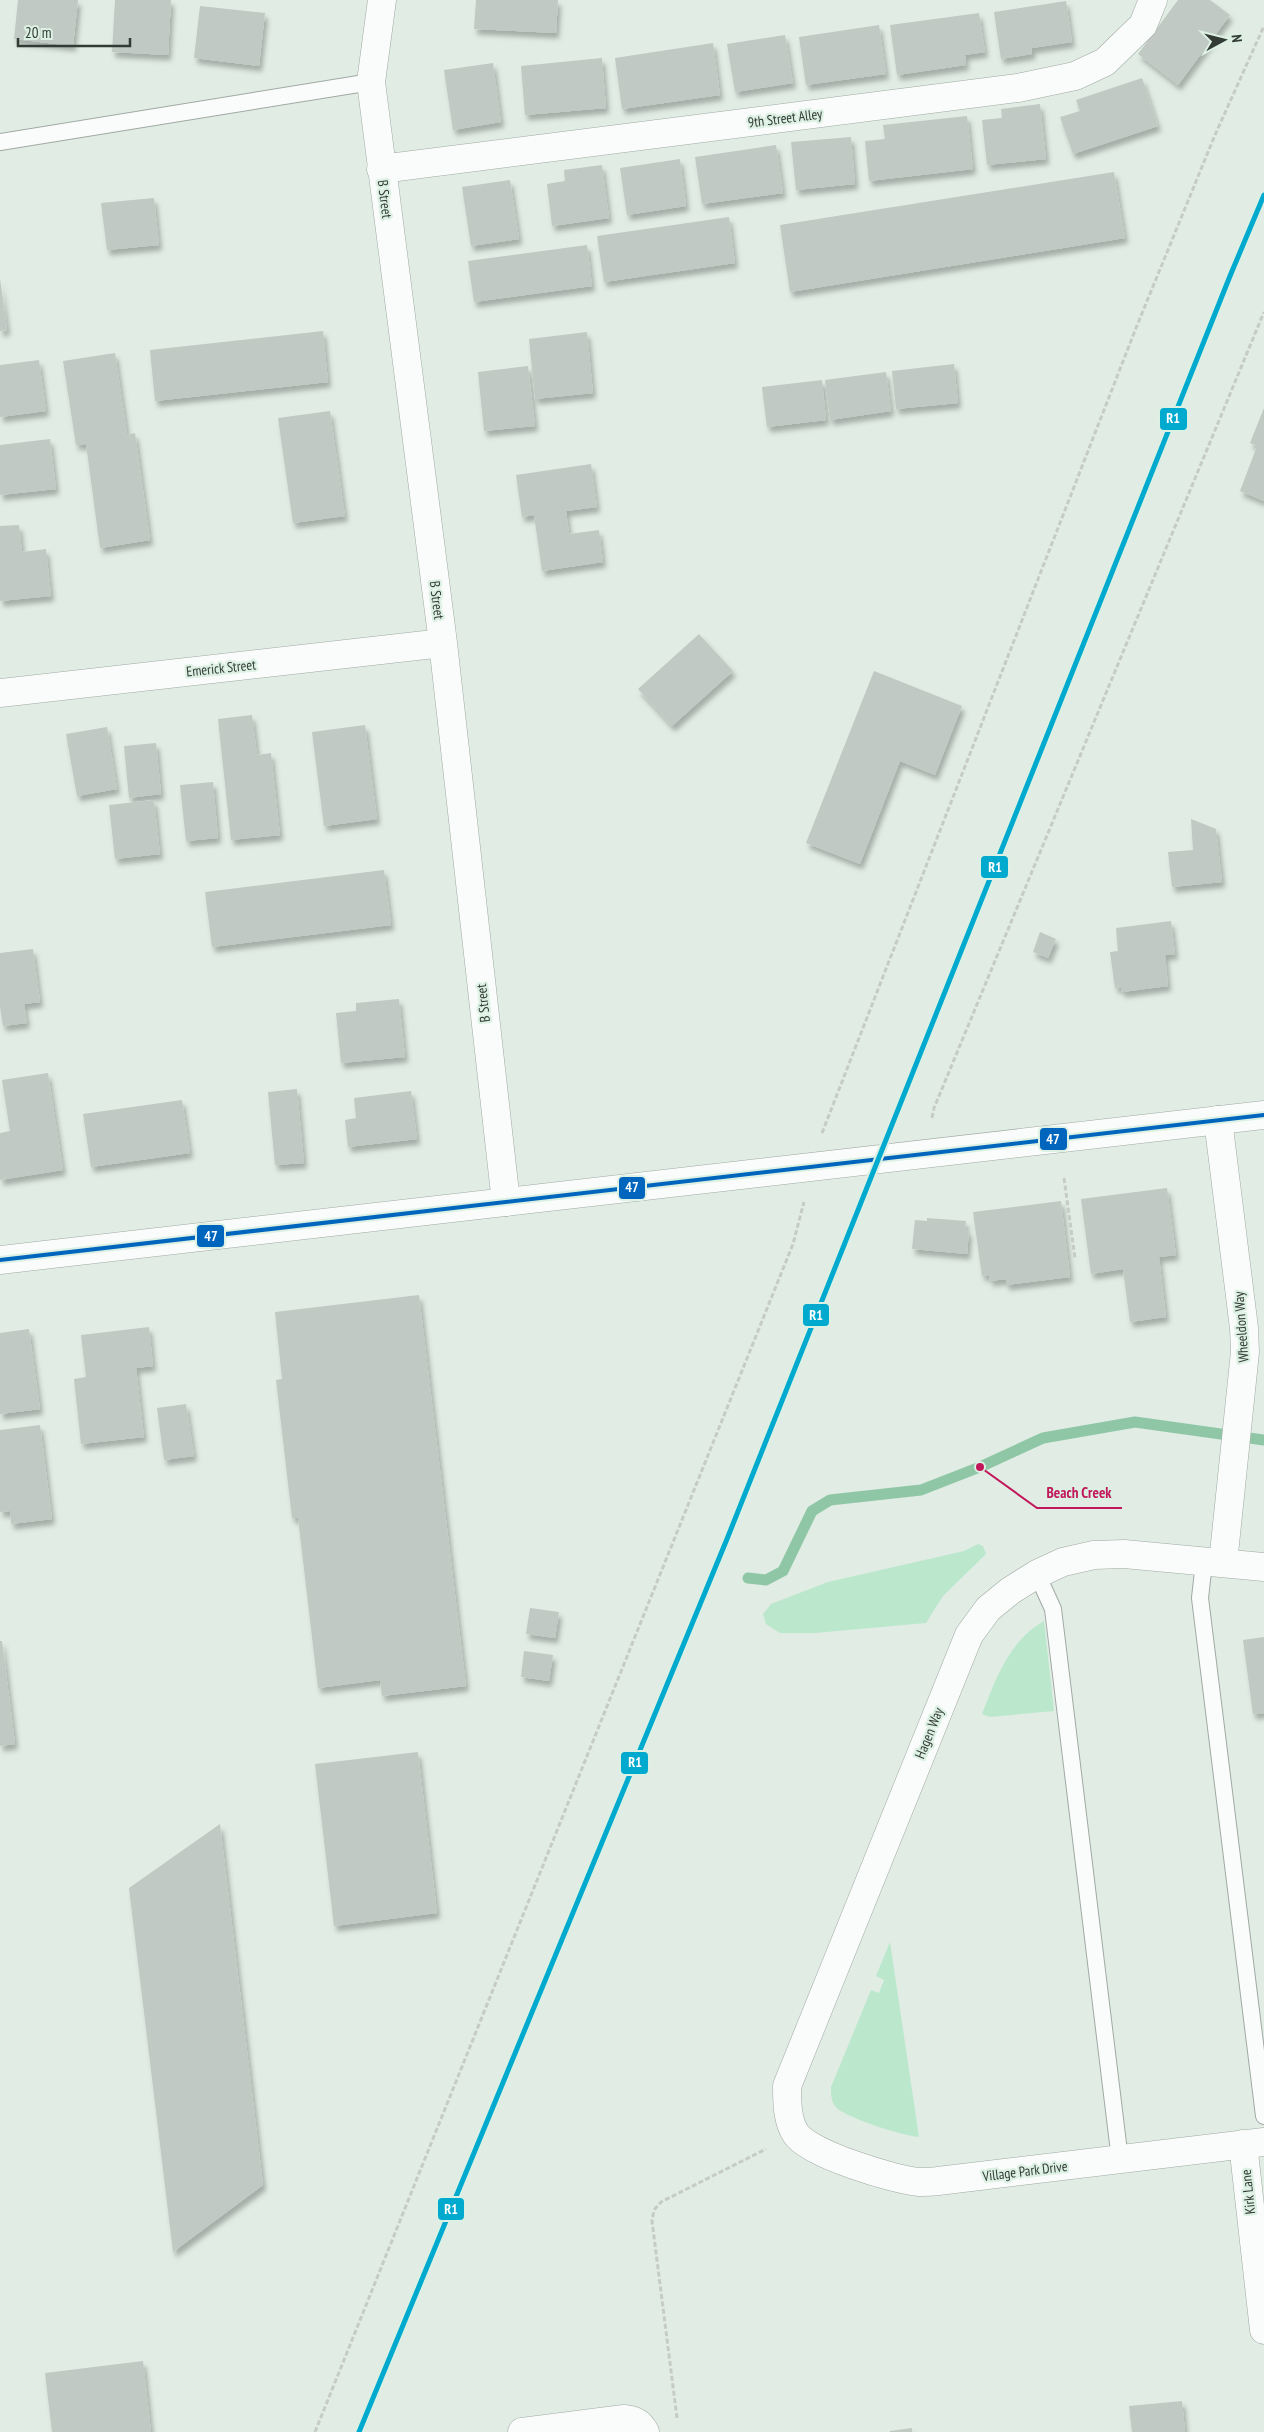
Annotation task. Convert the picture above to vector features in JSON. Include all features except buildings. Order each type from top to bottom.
[{"type":"street","name":"B Street","points":[[382,0],[371,82],[443,643],[506,1202]]},
{"type":"street","name":"9th Street Alley","points":[[381,169],[1018,88],[1075,76],[1105,62],[1122,48],[1144,25],[1153,0]]},
{"type":"street","name":"Emerick Street","points":[[0,693],[443,643]]},
{"type":"street","points":[[0,1260],[1264,1114]]},
{"type":"street","name":"Wheeldon Way","points":[[1213,1562],[1229,1506],[1244,1377],[1244,1328],[1218,1120]]},
{"type":"street","name":"Hagen Way","points":[[796,2134],[787,2108],[787,2086],[969,1635],[988,1609],[1010,1590],[1037,1574],[1063,1562],[1094,1555],[1124,1554],[1264,1568]]},
{"type":"street","name":"Village Park Drive","points":[[796,2134],[820,2152],[898,2178],[918,2182],[1120,2160],[1253,2143]]},
{"type":"street","name":"Kirk Lane","points":[[1253,2143],[1264,2330]]},
{"type":"street","points":[[522,2432],[624,2419],[635,2421],[642,2426],[645,2432]]},
{"type":"lane","points":[[0,142],[371,82]]},
{"type":"lane","points":[[1213,1562],[1200,1598],[1264,2116]]},
{"type":"lane","points":[[1037,1574],[1053,1609],[1120,2160]]},
{"type":"path","points":[[826,1120],[1136,328],[1215,135],[1264,26]]},
{"type":"path","points":[[925,1152],[934,1108],[1264,312]]},
{"type":"path","points":[[1064,1178],[1075,1258]]},
{"type":"path","points":[[314,2432],[793,1244],[801,1213]]},
{"type":"path","points":[[678,2427],[652,2221],[654,2210],[661,2202],[796,2134]]},
{"type":"green space","points":[[978,1544],[983,1546],[986,1554],[943,1596],[926,1623],[815,1633],[780,1633],[766,1624],[763,1614],[771,1604],[828,1582],[964,1551]]},
{"type":"green space","points":[[1044,1621],[1054,1711],[990,1717],[982,1714],[1005,1661],[1022,1639]]},
{"type":"green space","points":[[890,1942],[919,2137],[888,2130],[849,2115],[835,2106],[831,2097],[831,2087],[871,1990],[879,1993],[884,1980],[876,1976]]},
{"type":"waterway","points":[[748,1578],[766,1580],[783,1571],[812,1511],[830,1500],[921,1490],[980,1467],[1043,1438],[1135,1422],[1264,1440]]},
{"type":"transit line","name":"R1","points":[[359,2432],[727,1539],[1230,276],[1264,195]]},
{"type":"transit line","name":"47","points":[[0,1260],[1264,1115]]},
{"type":"place","name":"Beach Creek","points":[[980,1467]]}]
